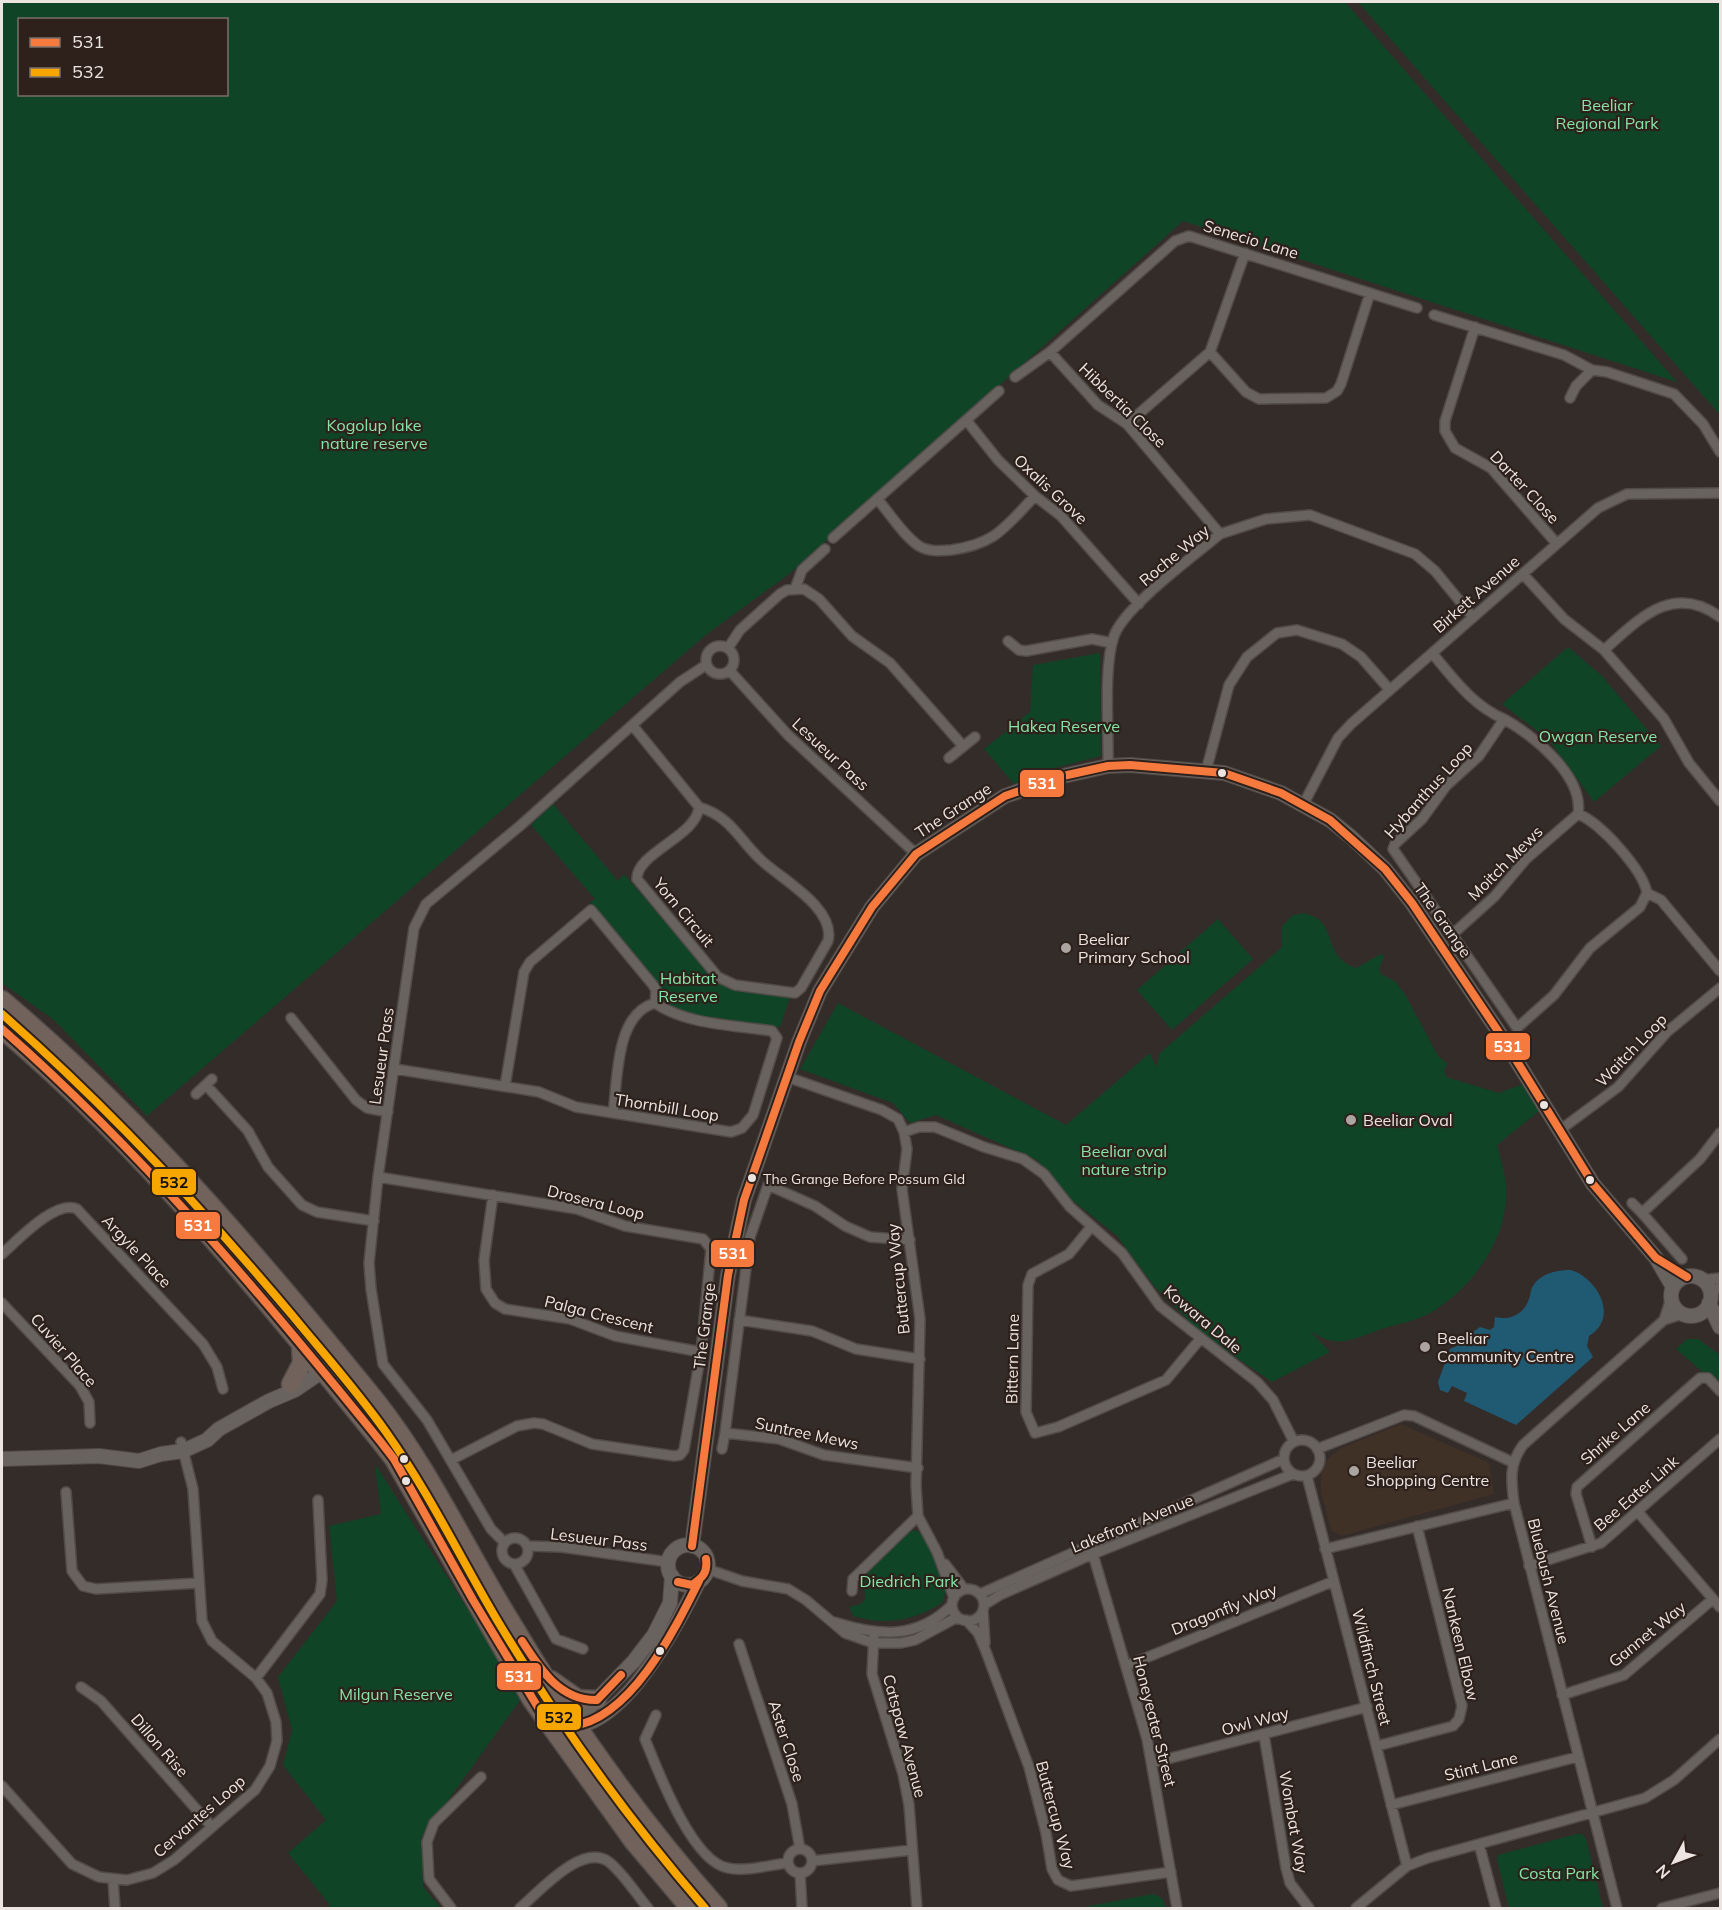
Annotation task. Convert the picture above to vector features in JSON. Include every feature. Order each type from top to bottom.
[{"type":"highway","points":[[2,1000],[49,1040],[138,1125],[360,1381],[412,1448],[505,1613],[576,1727],[675,1860],[718,1908]]},
{"type":"highway","points":[[2,1029],[92,1111],[146,1165],[319,1367],[394,1459],[510,1664],[545,1719],[585,1777],[690,1908]]},
{"type":"highway","points":[[291,1384],[302,1363],[301,1346]]},
{"type":"highway","points":[[542,1674],[578,1699],[597,1700]]},
{"type":"street","name":"Senecio Lane","points":[[1015,377],[1050,352],[1175,241],[1189,236],[1417,308]]},
{"type":"street","points":[[1127,424],[1210,352],[1245,253]]},
{"type":"street","points":[[1210,352],[1252,397],[1269,400],[1319,398],[1332,395],[1341,384],[1370,293]]},
{"type":"street","points":[[1434,315],[1564,355],[1592,370],[1607,372],[1674,394],[1703,424],[1720,452]]},
{"type":"street","name":"Darter Close","points":[[1475,327],[1445,421],[1444,431],[1455,448],[1491,468],[1557,544]]},
{"type":"street","name":"Hibbertia Close","points":[[1050,352],[1098,405],[1127,424],[1220,534]]},
{"type":"street","points":[[1569,398],[1576,386],[1592,370]]},
{"type":"street","points":[[833,538],[999,392]]},
{"type":"street","name":"Oxalis Grove","points":[[967,421],[998,460],[1035,496],[1071,526],[1139,604]]},
{"type":"street","name":"Birkett Avenue","points":[[1303,805],[1338,738],[1472,616],[1598,508],[1627,494],[1720,493]]},
{"type":"street","points":[[878,500],[914,541],[921,547],[938,552],[967,548],[990,540],[1035,496]]},
{"type":"street","name":"Roche Way","points":[[1108,766],[1109,675],[1112,643],[1124,619],[1220,534],[1266,519],[1296,514],[1310,515],[1415,554],[1435,571],[1472,616]]},
{"type":"street","points":[[795,589],[802,570],[825,549]]},
{"type":"street","points":[[1523,574],[1564,620],[1604,650],[1664,719],[1689,764],[1720,801]]},
{"type":"street","points":[[706,665],[717,675],[730,671],[735,659],[728,648],[740,630],[780,594],[795,589],[811,592],[852,636],[890,663],[963,746]]},
{"type":"street","points":[[1604,650],[1641,617],[1659,607],[1680,603],[1702,606],[1720,617]]},
{"type":"street","points":[[1206,771],[1229,685],[1247,657],[1277,633],[1297,630],[1342,644],[1361,657],[1389,690]]},
{"type":"street","points":[[1008,641],[1019,650],[1026,651],[1092,639],[1112,643]]},
{"type":"street","name":"Lesueur Pass","points":[[505,1543],[491,1528],[427,1420],[386,1370],[380,1358],[369,1275],[378,1177],[414,928],[426,904],[521,825],[691,673],[706,665],[708,652],[721,646],[728,648]]},
{"type":"street","points":[[1432,653],[1465,693],[1488,712],[1504,719],[1536,740],[1560,766],[1578,797],[1578,814],[1598,825],[1641,878],[1647,893],[1660,900],[1720,971]]},
{"type":"street","name":"Lesueur Pass","points":[[730,671],[788,735],[916,854]]},
{"type":"street","name":"Hybanthus Loop","points":[[1504,719],[1479,756],[1446,786],[1422,819],[1393,847],[1524,1037]]},
{"type":"street","name":"Yorn Circuit","points":[[633,726],[699,807],[727,820],[759,858],[804,894],[826,924],[828,941],[801,988],[795,993],[735,985],[718,976],[637,879],[640,868],[694,821],[699,807]]},
{"type":"street","points":[[950,758],[975,737]]},
{"type":"street","name":"The Grange","points":[[692,1546],[728,1275],[744,1200],[820,991],[872,907],[916,854],[1005,796],[1063,776],[1108,766],[1148,765],[1224,773],[1260,784],[1303,805],[1351,837],[1397,883],[1442,946],[1593,1184],[1656,1258],[1672,1293]]},
{"type":"street","name":"Moitch Mews","points":[[1454,933],[1496,896],[1526,859],[1578,814]]},
{"type":"street","points":[[1517,1028],[1554,995],[1590,948],[1640,907],[1647,893]]},
{"type":"street","points":[[505,1086],[524,972],[530,962],[591,910],[656,990],[655,1003],[639,1011],[627,1024],[613,1113]]},
{"type":"street","name":"Waitch Loop","points":[[1560,1131],[1618,1088],[1667,1032],[1720,988]]},
{"type":"street","name":"Thornbill Loop","points":[[395,1069],[539,1092],[576,1107],[725,1132],[742,1128],[753,1115],[778,1043],[775,1034],[772,1031],[678,1016],[655,1003]]},
{"type":"street","points":[[291,1018],[356,1100],[367,1108],[388,1112]]},
{"type":"street","points":[[787,1077],[882,1110],[898,1119],[904,1132]]},
{"type":"street","points":[[196,1094],[209,1082],[248,1131],[268,1167],[302,1205],[317,1212],[374,1221]]},
{"type":"street","name":"Kowara Dale","points":[[904,1132],[919,1127],[934,1126],[984,1147],[1023,1159],[1044,1174],[1070,1208],[1106,1236],[1122,1253],[1160,1306],[1257,1382],[1273,1400],[1294,1442]]},
{"type":"street","name":"Buttercup Way","points":[[904,1132],[907,1149],[902,1190],[920,1319],[916,1486],[918,1516],[937,1552],[964,1589]]},
{"type":"street","points":[[1642,1213],[1700,1159],[1720,1132]]},
{"type":"street","name":"Drosera Loop","points":[[378,1177],[577,1209],[625,1226],[706,1241],[711,1249],[701,1352],[684,1450],[680,1455],[592,1444],[552,1427],[534,1423],[517,1426],[451,1460]]},
{"type":"street","points":[[723,1449],[750,1237],[768,1185],[815,1206],[845,1226],[870,1237],[910,1240]]},
{"type":"street","name":"Palga Crescent","points":[[493,1195],[484,1260],[486,1289],[495,1303],[505,1309],[570,1319],[615,1336],[701,1352]]},
{"type":"street","points":[[1632,1203],[1682,1259]]},
{"type":"street","name":"Argyle Place","points":[[2,1254],[55,1211],[67,1206],[77,1209],[203,1344],[217,1367],[223,1389]]},
{"type":"street","name":"Bittern Lane","points":[[1092,1227],[1069,1254],[1032,1274],[1028,1285],[1026,1412],[1035,1433],[1058,1427],[1166,1380],[1201,1338]]},
{"type":"street","name":"The Grange","points":[[1656,1258],[1687,1277]]},
{"type":"street","points":[[1664,1320],[1672,1293],[1687,1277],[1702,1280],[1720,1278]]},
{"type":"street","points":[[1702,1280],[1713,1294],[1720,1327]]},
{"type":"street","points":[[1672,1293],[1675,1308],[1720,1327]]},
{"type":"street","points":[[1317,1449],[1404,1415],[1414,1416],[1512,1462],[1529,1439],[1664,1320],[1690,1315],[1713,1294]]},
{"type":"street","name":"Cuvier Place","points":[[2,1303],[86,1394],[90,1423]]},
{"type":"street","points":[[739,1320],[812,1332],[856,1349],[920,1359]]},
{"type":"street","points":[[2,1459],[99,1456],[139,1461],[207,1440],[219,1429],[310,1381],[317,1375],[321,1347],[312,1325]]},
{"type":"street","points":[[269,1401],[312,1368],[337,1369],[360,1381]]},
{"type":"street","name":"Shrike Lane","points":[[1593,1547],[1576,1494],[1577,1486],[1700,1378],[1708,1378],[1720,1391]]},
{"type":"street","name":"Suntree Mews","points":[[725,1433],[779,1439],[824,1455],[918,1468]]},
{"type":"street","name":"Bee Eater Link","points":[[1529,1566],[1593,1547],[1607,1539],[1720,1439]]},
{"type":"street","points":[[1294,1442],[1309,1442],[1317,1449],[1320,1458],[1318,1466],[1307,1476],[1293,1474],[1284,1459],[1289,1446],[1294,1442]]},
{"type":"street","name":"Cervantes Loop","points":[[2,1786],[72,1863],[99,1877],[113,1880],[141,1878],[165,1868],[255,1790],[270,1766],[277,1741],[273,1709],[256,1678],[221,1650],[206,1632],[202,1621],[193,1489],[182,1446]]},
{"type":"street","name":"Lakefront Avenue","points":[[983,1607],[1000,1595],[1092,1549],[1284,1459]]},
{"type":"street","name":"Bluebush Avenue","points":[[1512,1462],[1514,1503],[1617,1908]]},
{"type":"street","name":"Lakefront Avenue","points":[[980,1594],[1092,1549],[1293,1474]]},
{"type":"street","name":"Wildfinch Street","points":[[1307,1476],[1407,1866]]},
{"type":"street","points":[[66,1492],[72,1571],[83,1586],[96,1589],[199,1583]]},
{"type":"street","points":[[256,1678],[320,1594],[322,1580],[318,1500]]},
{"type":"street","points":[[1325,1550],[1514,1503]]},
{"type":"street","points":[[1638,1512],[1720,1607]]},
{"type":"street","points":[[852,1591],[853,1579],[918,1516]]},
{"type":"street","name":"Nankeen Elbow","points":[[1377,1746],[1453,1726],[1459,1719],[1462,1706],[1417,1526]]},
{"type":"street","points":[[514,1564],[525,1559],[527,1546],[516,1539],[505,1543],[503,1557],[514,1564],[556,1639],[583,1649]]},
{"type":"street","points":[[585,1777],[577,1750],[576,1727],[581,1713],[597,1700],[634,1661],[654,1635],[670,1603],[672,1576],[668,1562],[674,1551],[685,1545],[692,1546],[702,1552],[707,1569]]},
{"type":"street","name":"Lesueur Pass","points":[[527,1546],[561,1547],[668,1562]]},
{"type":"street","name":"Honeyeater Street","points":[[1092,1549],[1152,1763],[1177,1908]]},
{"type":"street","name":"Buttercup Way","points":[[937,1552],[953,1601]]},
{"type":"street","points":[[545,1719],[552,1724],[576,1727],[592,1724],[642,1677],[670,1636],[707,1569]]},
{"type":"street","points":[[707,1569],[742,1581],[788,1589],[845,1633],[873,1643],[901,1643],[915,1640],[954,1619],[974,1619],[983,1607],[980,1594],[964,1589],[941,1615],[921,1626],[900,1632],[874,1633],[829,1620]]},
{"type":"street","points":[[672,1576],[687,1585],[699,1581]]},
{"type":"street","name":"Dragonfly Way","points":[[1126,1666],[1334,1581]]},
{"type":"street","name":"Gannet Way","points":[[1562,1695],[1624,1675],[1713,1599]]},
{"type":"street","points":[[953,1601],[954,1613],[964,1620]]},
{"type":"street","name":"Buttercup Way","points":[[983,1607],[985,1649]]},
{"type":"street","name":"Buttercup Way","points":[[964,1620],[978,1633],[1029,1767],[1046,1833],[1052,1869],[1058,1880],[1071,1886],[1171,1872]]},
{"type":"street","name":"Catspaw Avenue","points":[[874,1633],[872,1674],[903,1774],[909,1805],[916,1908]]},
{"type":"street","name":"Aster Close","points":[[739,1644],[795,1812],[800,1849]]},
{"type":"street","name":"Dillon Rise","points":[[81,1687],[100,1701],[212,1827]]},
{"type":"street","name":"Owl Way","points":[[1152,1763],[1366,1707]]},
{"type":"street","points":[[656,1715],[645,1739],[682,1820],[710,1860],[717,1865],[733,1869],[788,1863]]},
{"type":"street","name":"Wombat Way","points":[[1264,1735],[1290,1883],[1309,1908]]},
{"type":"street","points":[[1356,1908],[1407,1866],[1428,1858],[1593,1814],[1656,1793],[1720,1739]]},
{"type":"street","name":"Stint Lane","points":[[1391,1805],[1577,1757]]},
{"type":"street","points":[[451,1908],[429,1879],[427,1842],[434,1823],[480,1777]]},
{"type":"street","points":[[1479,1844],[1496,1908]]},
{"type":"street","points":[[800,1849],[807,1852],[812,1861],[810,1868],[800,1873],[792,1870],[788,1863],[789,1855],[800,1849]]},
{"type":"street","points":[[812,1861],[912,1850]]},
{"type":"street","points":[[520,1908],[577,1860],[592,1857],[608,1862],[648,1908]]},
{"type":"street","points":[[800,1873],[802,1908]]},
{"type":"street","points":[[113,1880],[115,1908]]},
{"type":"street","points":[[1662,1908],[1720,1893]]},
{"type":"shaded area","points":[[1401,1424],[1489,1463],[1494,1494],[1341,1536],[1331,1530],[1321,1493],[1321,1465],[1341,1448]]},
{"type":"green space","name":"Kogolup lake nature reserve","points":[[2,2],[1345,2],[1677,382],[1183,221],[789,574],[707,634],[147,1116],[54,1020],[2,983]]},
{"type":"green space","name":"Beeliar Regional Park","points":[[1358,2],[1720,2],[1720,415]]},
{"type":"green space","name":"Owgan Reserve","points":[[1568,647],[1602,676],[1661,746],[1594,802],[1549,740],[1502,704]]},
{"type":"green space","name":"Hakea Reserve","points":[[1100,653],[1101,756],[1047,770],[1014,784],[984,749],[1030,712],[1033,665]]},
{"type":"green space","name":"Habitat Reserve","points":[[553,804],[618,881],[624,874],[705,968],[740,990],[790,997],[780,1027],[670,1011],[662,1002],[659,984],[589,904],[595,899],[531,825]]},
{"type":"green space","name":"Beeliar Oval","points":[[1304,913],[1315,917],[1323,924],[1337,955],[1356,968],[1381,954],[1384,956],[1379,969],[1381,974],[1396,982],[1406,996],[1438,1056],[1448,1064],[1444,1069],[1446,1077],[1499,1093],[1523,1084],[1539,1111],[1497,1145],[1506,1185],[1506,1204],[1502,1223],[1486,1259],[1461,1290],[1425,1316],[1353,1339],[1329,1340],[1310,1331],[1330,1352],[1272,1382],[1202,1334],[1154,1286],[1117,1236],[1066,1195],[1037,1160],[936,1115],[910,1123],[893,1103],[800,1069],[838,1003],[1066,1125],[1150,1053],[1156,1067],[1160,1053],[1282,947],[1282,926],[1293,915]]},
{"type":"green space","points":[[1218,919],[1253,959],[1172,1030],[1137,990]]},
{"type":"green space","points":[[1687,1339],[1698,1339],[1720,1355],[1720,1387],[1676,1349]]},
{"type":"green space","name":"Milgun Reserve","points":[[375,1464],[523,1696],[421,1838],[423,1887],[441,1908],[327,1908],[330,1905],[288,1853],[326,1820],[283,1765],[292,1730],[278,1677],[337,1601],[329,1526],[381,1514]]},
{"type":"green space","name":"Diedrich Park","points":[[915,1530],[930,1539],[948,1585],[942,1603],[920,1614],[899,1620],[877,1621],[853,1616],[849,1607],[861,1604],[865,1599],[864,1579],[867,1572],[909,1532]]},
{"type":"green space","name":"Costa Park","points":[[1582,1834],[1586,1839],[1603,1908],[1509,1908],[1498,1855]]},
{"type":"green space","points":[[1153,1894],[1162,1898],[1166,1908],[1089,1908],[1089,1906]]},
{"type":"water","points":[[1571,1270],[1581,1274],[1596,1289],[1604,1309],[1603,1319],[1598,1328],[1589,1336],[1587,1346],[1593,1357],[1516,1425],[1464,1401],[1467,1393],[1452,1386],[1448,1393],[1440,1390],[1438,1382],[1450,1349],[1468,1341],[1466,1337],[1480,1327],[1490,1330],[1494,1327],[1495,1317],[1511,1317],[1524,1309],[1532,1288],[1540,1278],[1555,1272]]},
{"type":"transit line","name":"531","points":[[692,1546],[728,1275],[744,1200],[799,1042],[820,991],[872,907],[916,854],[1005,796],[1063,776],[1108,766],[1130,765],[1224,773],[1281,793],[1330,820],[1385,869],[1412,903],[1500,1034],[1593,1184],[1656,1258],[1687,1277]]},
{"type":"transit line","name":"532","points":[[2,1014],[79,1085],[153,1159],[258,1275],[364,1402],[416,1477],[497,1620],[544,1695],[621,1804],[705,1908]]},
{"type":"transit line","name":"531","points":[[2,1029],[104,1125],[200,1227],[291,1332],[380,1441],[394,1459],[473,1600],[545,1719],[572,1726],[593,1720],[613,1707],[632,1690],[664,1646],[699,1581]]},
{"type":"transit line","name":"531","points":[[678,1582],[692,1585],[699,1580],[705,1572],[706,1559]]},
{"type":"transit line","name":"531","points":[[522,1641],[552,1681],[572,1695],[597,1700],[621,1675]]},
{"type":"place","name":"Beeliar Primary School","points":[[1066,948]]},
{"type":"place","name":"Beeliar Oval","points":[[1351,1120]]},
{"type":"place","name":"The Grange Before Possum Gld","points":[[752,1178]]},
{"type":"place","name":"Beeliar Community Centre","points":[[1425,1347]]},
{"type":"place","name":"Beeliar Shopping Centre","points":[[1354,1471]]},
{"type":"park label","name":"Beeliar oval nature strip","points":[[1124,1160]]}]
